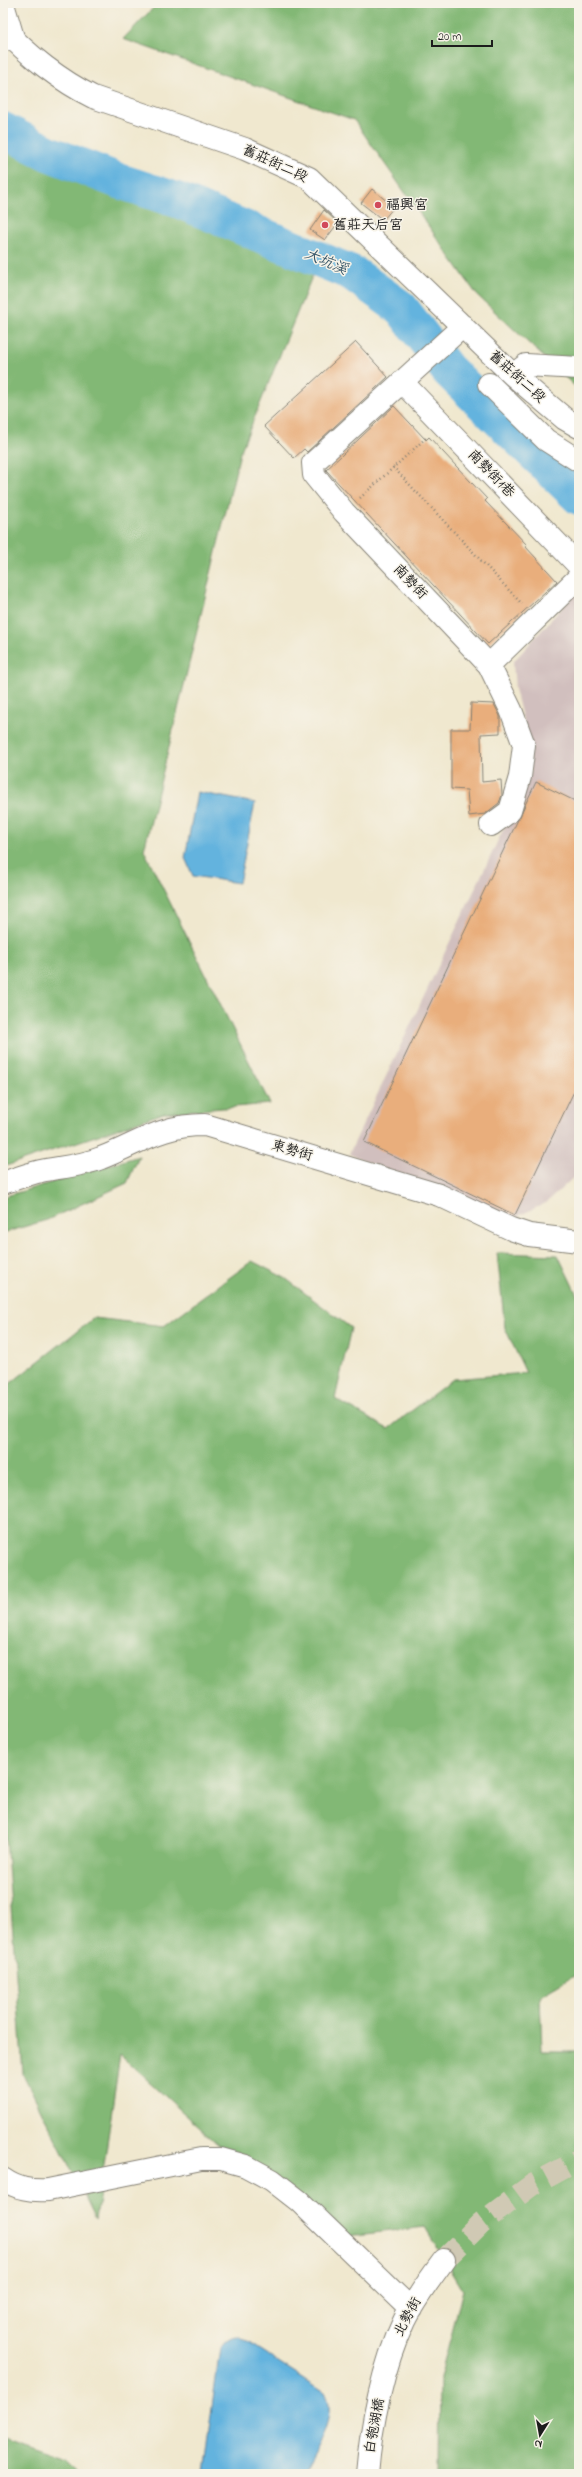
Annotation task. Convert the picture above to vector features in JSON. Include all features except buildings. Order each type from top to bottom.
[{"type":"street","points":[[3,4],[9,35]]},
{"type":"street","name":"舊莊街二段","points":[[9,35],[76,89],[93,97],[245,149],[309,178],[456,333],[513,375],[564,419],[579,427]]},
{"type":"street","points":[[408,376],[456,333]]},
{"type":"street","points":[[513,375],[526,365],[579,368]]},
{"type":"street","name":"南勢街1巷","points":[[408,376],[442,423],[579,566]]},
{"type":"street","name":"南勢街","points":[[408,376],[313,463],[314,475],[344,512],[490,665],[511,710],[524,745],[515,798],[510,811],[491,825]]},
{"type":"street","points":[[489,384],[546,440],[579,461]]},
{"type":"street","points":[[490,665],[579,577]]},
{"type":"street","name":"東勢街","points":[[3,1183],[40,1171],[73,1166],[101,1158],[158,1131],[183,1125],[205,1125],[438,1195],[510,1229],[529,1235],[579,1241]]},
{"type":"street","points":[[3,2179],[18,2188],[32,2191],[48,2190],[201,2159],[221,2159],[246,2166],[272,2180],[299,2201],[411,2309]]},
{"type":"street","name":"北勢街","points":[[383,2381],[395,2342],[411,2309],[444,2260]]},
{"type":"street","name":"白匏湖橋","points":[[368,2472],[383,2381]]},
{"type":"path","points":[[344,512],[442,423]]},
{"type":"path","points":[[394,467],[536,619]]},
{"type":"shaded area","points":[[579,589],[579,1167],[576,1175],[546,1203],[520,1215],[514,1225],[349,1154],[531,771],[523,721],[515,689],[513,662]]},
{"type":"green space","points":[[158,3],[579,3],[579,390],[477,295],[354,120],[123,39]]},
{"type":"green space","points":[[3,128],[143,190],[322,252],[240,453],[144,850],[270,1104],[164,1113],[3,1167]]},
{"type":"green space","points":[[139,1156],[127,1183],[47,1220],[3,1233],[3,1197]]},
{"type":"green space","points":[[497,1253],[558,1255],[579,1299],[579,1973],[540,1996],[542,2051],[579,2051],[579,2474],[441,2474],[439,2469],[440,2377],[463,2290],[425,2227],[322,2239],[120,2055],[96,2219],[23,2074],[3,1796],[3,1389],[94,1318],[164,1326],[252,1261],[285,1278],[351,1328],[335,1399],[388,1429],[453,1379],[526,1373],[505,1328]]},
{"type":"green space","points":[[3,2438],[64,2459],[81,2474],[3,2474]]},
{"type":"water","points":[[197,792],[255,803],[239,883],[193,876],[185,858]]},
{"type":"water","points":[[238,2336],[325,2392],[329,2402],[327,2423],[303,2474],[203,2474],[220,2348],[228,2339]]},
{"type":"waterway","name":"大坑溪","points":[[3,130],[48,153],[119,181],[180,201],[352,273],[401,308],[448,370],[579,497]]},
{"type":"tunnel","points":[[444,2260],[481,2223],[532,2185],[579,2160]]},
{"type":"place","name":"福興宮","points":[[378,205]]},
{"type":"place","name":"舊莊天后宮","points":[[325,225]]}]
